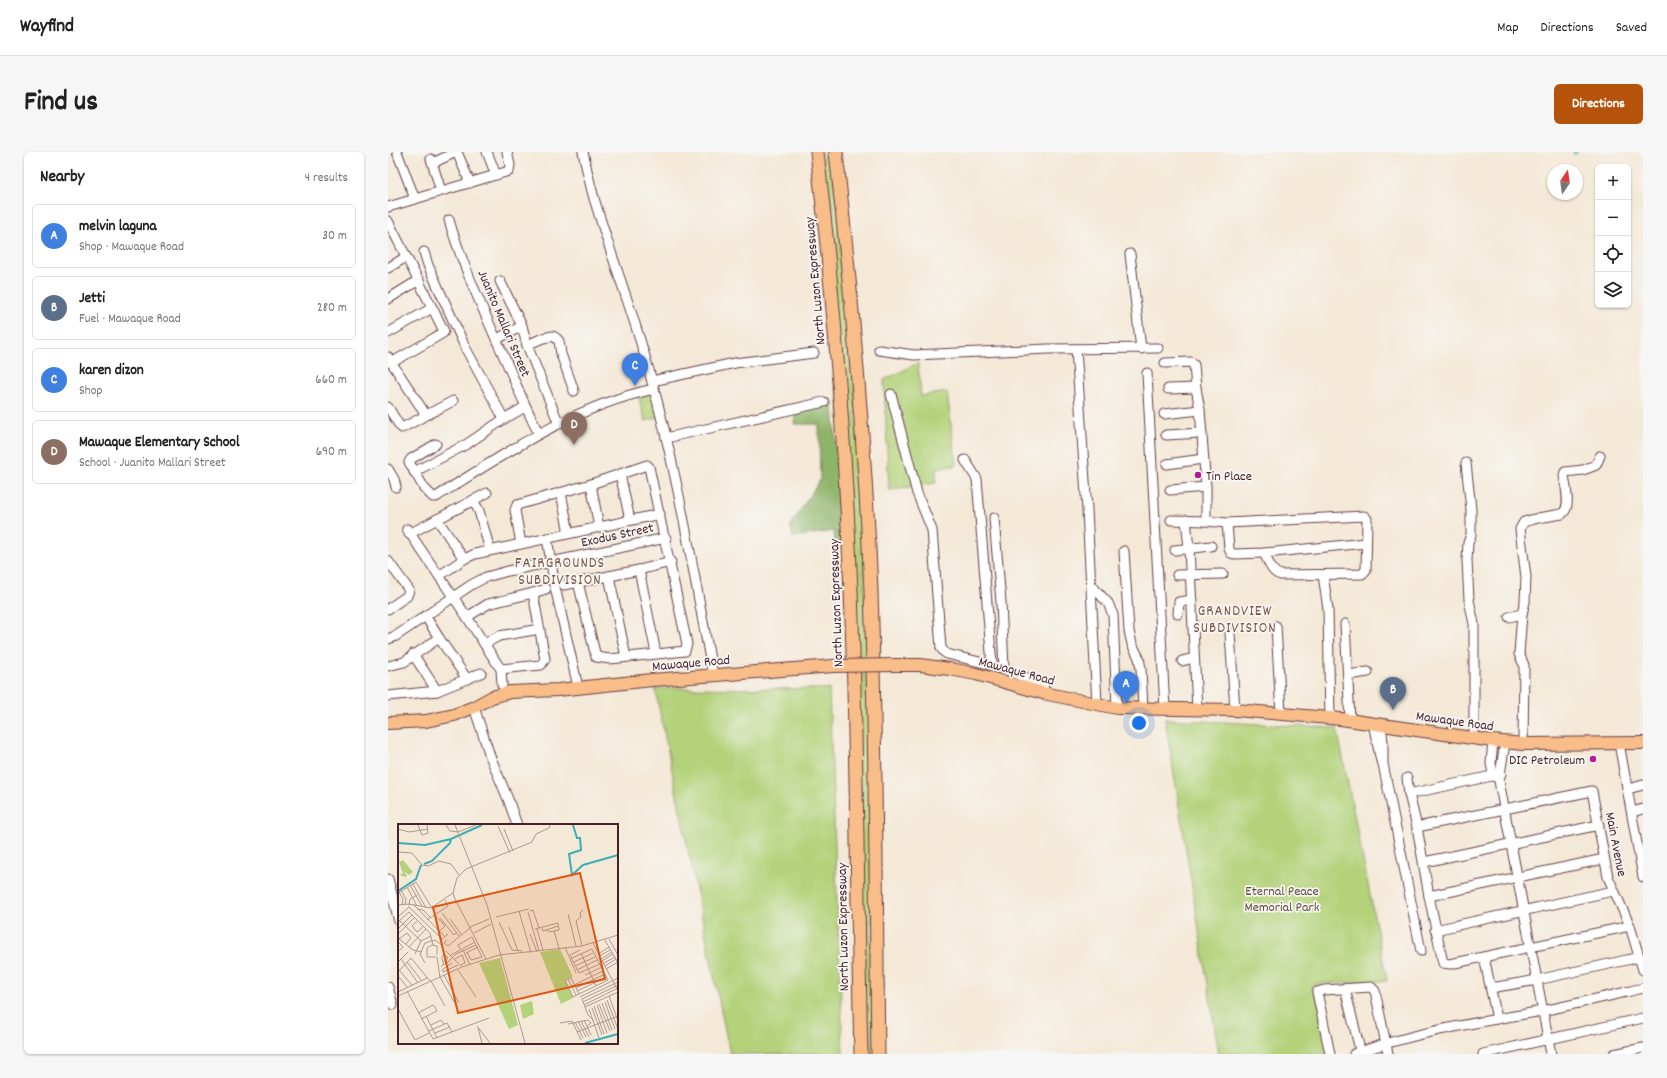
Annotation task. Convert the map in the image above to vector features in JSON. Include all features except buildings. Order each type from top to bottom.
[{"type":"highway","name":"North Luzon Expressway","points":[[817,152],[826,233],[841,410],[851,590],[860,1054]]},
{"type":"highway","points":[[836,152],[845,233],[860,410],[870,589],[875,736],[878,1054]]},
{"type":"main road","name":"Mawaque Road","points":[[388,723],[433,720],[454,715],[492,698],[510,692],[578,688],[713,675],[833,666],[920,665],[976,674],[1043,693],[1117,708],[1235,710],[1350,720],[1493,742],[1523,744],[1643,743]]},
{"type":"street","points":[[397,152],[415,199]]},
{"type":"street","points":[[441,191],[434,160],[457,152],[470,183]]},
{"type":"street","points":[[487,152],[496,175]]},
{"type":"street","points":[[389,205],[415,199],[509,171],[510,168],[507,152]]},
{"type":"street","points":[[583,152],[596,207],[643,346],[653,385],[666,438],[713,675]]},
{"type":"street","name":"Juanito Mallari Street","points":[[449,220],[455,240],[496,340],[526,407],[540,434]]},
{"type":"street","points":[[388,221],[391,236],[406,257],[419,280],[443,329],[443,333],[389,360],[426,415]]},
{"type":"street","points":[[424,252],[428,265],[466,349],[504,419]]},
{"type":"street","points":[[1130,254],[1141,348]]},
{"type":"street","points":[[388,268],[406,257]]},
{"type":"street","points":[[388,299],[419,280]]},
{"type":"street","points":[[500,281],[522,326],[527,345],[559,424]]},
{"type":"street","points":[[388,333],[432,308]]},
{"type":"street","points":[[496,340],[522,326]]},
{"type":"street","points":[[527,345],[543,338],[553,336],[556,338],[559,341],[561,354],[574,391]]},
{"type":"street","points":[[879,350],[914,355],[1076,349],[1158,348]]},
{"type":"street","points":[[1076,349],[1097,704]]},
{"type":"street","points":[[436,444],[409,460],[414,472],[424,488],[431,496],[436,497],[559,424],[611,401],[653,385],[735,363],[814,353]]},
{"type":"street","points":[[1165,363],[1193,363],[1202,433],[1206,487],[1206,521]]},
{"type":"street","points":[[1147,373],[1165,709]]},
{"type":"street","points":[[1168,389],[1196,388]]},
{"type":"street","points":[[890,394],[917,493],[932,530],[941,648],[947,654],[992,665],[1043,684],[1043,693]]},
{"type":"street","points":[[388,407],[402,428],[453,401]]},
{"type":"street","points":[[666,438],[824,402]]},
{"type":"street","points":[[414,472],[467,444],[504,419],[526,407]]},
{"type":"street","points":[[1164,414],[1200,410]]},
{"type":"street","points":[[1166,435],[1202,433]]},
{"type":"street","points":[[1523,744],[1524,665],[1519,654],[1522,614],[1525,602],[1526,577],[1520,529],[1524,522],[1562,514],[1565,512],[1568,504],[1564,475],[1565,472],[1583,470],[1596,465],[1600,456]]},
{"type":"street","points":[[1167,464],[1203,459]]},
{"type":"street","points":[[965,460],[976,479],[992,665]]},
{"type":"street","points":[[1466,463],[1471,509],[1471,535],[1468,543],[1467,560],[1468,600],[1474,624],[1474,739]]},
{"type":"street","points":[[521,544],[515,508],[517,505],[591,484],[644,465],[649,467],[666,538],[687,648],[685,651],[599,658],[595,655],[578,582]]},
{"type":"street","points":[[388,469],[394,479],[396,488]]},
{"type":"street","points":[[620,474],[630,520]]},
{"type":"street","points":[[591,484],[599,527]]},
{"type":"street","points":[[1170,490],[1206,487]]},
{"type":"street","points":[[487,493],[408,532],[501,669],[502,685]]},
{"type":"street","points":[[561,493],[569,533]]},
{"type":"street","points":[[473,500],[485,528],[490,550]]},
{"type":"street","points":[[438,576],[464,559],[490,550],[660,514]]},
{"type":"street","points":[[1171,520],[1206,521],[1227,524],[1364,516],[1367,519],[1365,572],[1347,575],[1323,576],[1281,575],[1276,574],[1264,553]]},
{"type":"street","points":[[994,518],[1001,602],[1004,669]]},
{"type":"street","points":[[437,519],[464,559]]},
{"type":"street","points":[[1186,520],[1189,548],[1197,709]]},
{"type":"street","points":[[1227,524],[1229,549],[1231,553],[1264,553],[1366,543]]},
{"type":"street","points":[[547,538],[578,688]]},
{"type":"street","name":"Exodus Street","points":[[388,639],[396,636],[452,597],[486,577],[508,571],[666,538]]},
{"type":"street","points":[[1175,550],[1211,546]]},
{"type":"street","points":[[1124,551],[1129,631],[1141,668],[1143,709]]},
{"type":"street","points":[[388,561],[409,590],[407,596],[388,609]]},
{"type":"street","points":[[564,585],[671,562]]},
{"type":"street","points":[[639,570],[656,653]]},
{"type":"street","points":[[1177,575],[1190,576],[1223,574]]},
{"type":"street","points":[[609,576],[626,657]]},
{"type":"street","points":[[1323,576],[1328,610],[1330,719]]},
{"type":"street","points":[[1091,585],[1108,603],[1113,615],[1117,708]]},
{"type":"street","points":[[467,617],[488,604],[546,589]]},
{"type":"street","points":[[501,669],[542,665],[546,659],[533,593]]},
{"type":"street","points":[[1178,614],[1179,602],[1192,600]]},
{"type":"street","points":[[1509,617],[1522,614]]},
{"type":"street","points":[[426,616],[467,679]]},
{"type":"street","points":[[1345,624],[1350,720]]},
{"type":"street","points":[[1276,626],[1281,714]]},
{"type":"street","points":[[484,644],[500,636],[540,629]]},
{"type":"street","points":[[1183,631],[1193,630]]},
{"type":"street","points":[[1230,633],[1235,710]]},
{"type":"street","points":[[388,666],[404,662],[413,654],[439,638]]},
{"type":"street","points":[[413,654],[437,691]]},
{"type":"street","points":[[1182,661],[1194,658]]},
{"type":"street","points":[[1348,675],[1368,672]]},
{"type":"street","points":[[388,696],[437,691],[481,673]]},
{"type":"street","points":[[474,707],[490,756],[517,824]]},
{"type":"street","points":[[1377,724],[1383,742],[1383,764],[1421,951]]},
{"type":"street","points":[[1493,742],[1491,763],[1498,776],[1512,843],[1523,912],[1544,1010],[1551,1054]]},
{"type":"street","points":[[1498,776],[1505,742]]},
{"type":"street","points":[[1619,743],[1632,812],[1640,837],[1643,877]]},
{"type":"street","points":[[1409,794],[1498,776]]},
{"type":"street","points":[[1406,778],[1424,862],[1435,930],[1443,963],[1450,964],[1630,926]]},
{"type":"street","points":[[1628,790],[1643,785]]},
{"type":"street","name":"Main Avenue","points":[[1505,810],[1590,790],[1594,793],[1608,877],[1613,892],[1630,926],[1643,970]]},
{"type":"street","points":[[1632,812],[1643,809]]},
{"type":"street","points":[[1417,827],[1505,810]]},
{"type":"street","points":[[1424,862],[1599,825]]},
{"type":"street","points":[[1429,896],[1604,859]]},
{"type":"street","points":[[388,879],[398,918]]},
{"type":"street","points":[[1435,930],[1613,892]]},
{"type":"street","points":[[1484,957],[1497,1019]]},
{"type":"street","points":[[1491,988],[1537,980],[1640,957]]},
{"type":"street","points":[[1330,1054],[1317,992],[1324,990],[1371,986],[1374,988],[1388,1054]]},
{"type":"street","points":[[388,987],[393,1005]]},
{"type":"street","points":[[1345,989],[1358,1053],[1385,1044],[1449,1028],[1544,1010],[1643,988]]},
{"type":"street","points":[[1484,1054],[1643,1018]]},
{"type":"street","points":[[1614,1054],[1643,1048]]},
{"type":"green space","points":[[822,152],[832,152],[855,396],[869,665],[856,665]]},
{"type":"green space","points":[[918,363],[921,396],[947,392],[956,465],[936,469],[936,483],[889,490],[884,380]]},
{"type":"green space","points":[[653,391],[660,417],[645,421],[638,395]]},
{"type":"green space","points":[[833,405],[844,544],[835,543],[834,531],[793,537],[790,526],[820,480],[819,424],[794,424],[796,408]]},
{"type":"green space","points":[[856,674],[869,674],[873,1054],[863,1054]]},
{"type":"green space","points":[[655,688],[829,689],[843,1054],[730,1054]]},
{"type":"green space","name":"Eternal Peace Memorial Park","points":[[1165,719],[1337,728],[1387,981],[1315,984],[1330,1054],[1219,1054]]},
{"type":"waterway","points":[[1574,152],[1574,154],[1577,152]]},
{"type":"place","name":"karen dizon","points":[[635,386]]},
{"type":"place","name":"Mawaque Elementary School","points":[[574,445]]},
{"type":"place","name":"Tin Place","points":[[1198,475]]},
{"type":"place","name":"melvin laguna","points":[[1126,704]]},
{"type":"place","name":"Jetti","points":[[1393,710]]},
{"type":"place","name":"DIC Petroleum","points":[[1593,759]]},
{"type":"district","name":"FAIRGROUNDS SUBDIVISION","points":[[560,570]]},
{"type":"district","name":"GRANDVIEW SUBDIVISION","points":[[1235,618]]}]
